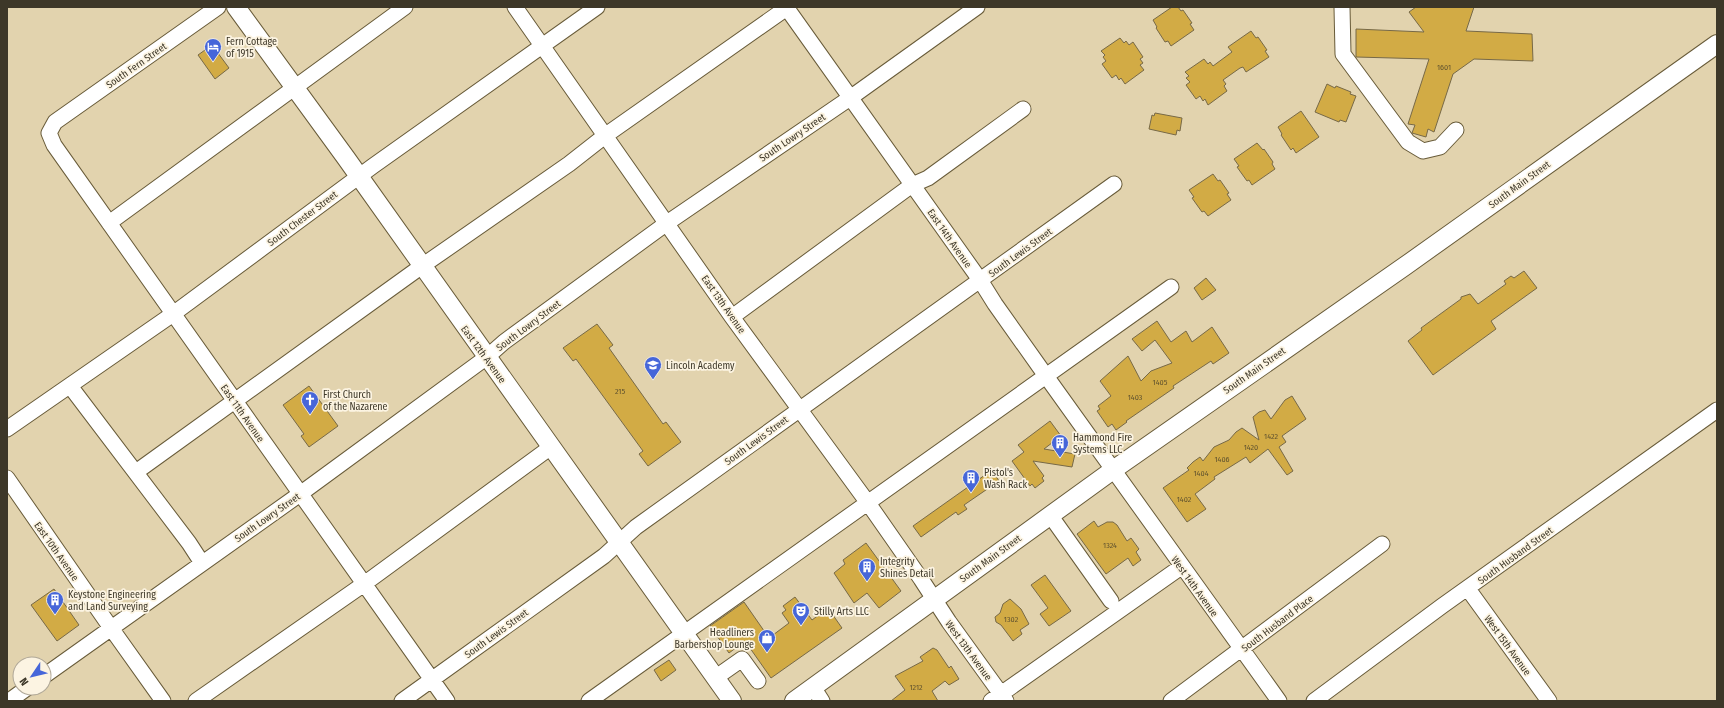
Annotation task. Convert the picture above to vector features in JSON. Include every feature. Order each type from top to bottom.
[{"type":"main road","name":"East 12th Avenue","points":[[236,7],[359,176],[618,543],[732,701]]},
{"type":"main road","name":"South Main Street","points":[[794,701],[818,694],[933,599],[1113,470],[1405,266],[1717,44]]},
{"type":"street","name":"South Fern Street","points":[[55,122],[218,7]]},
{"type":"street","points":[[109,223],[405,7]]},
{"type":"street","name":"East 13th Avenue","points":[[515,7],[732,317],[868,503],[933,599]]},
{"type":"street","name":"South Chester Street","points":[[7,430],[173,314],[359,176],[597,7]]},
{"type":"street","points":[[136,472],[422,266],[569,164],[606,135],[787,7]]},
{"type":"street","name":"East 14th Avenue","points":[[787,7],[1113,470]]},
{"type":"street","name":"South Lowry Street","points":[[52,670],[300,494],[667,223],[850,98],[977,7]]},
{"type":"street","points":[[1342,7],[1342,54],[1408,142],[1423,151],[1440,146],[1456,130]]},
{"type":"street","points":[[732,317],[912,184],[928,178],[1023,109]]},
{"type":"street","name":"East 11th Avenue","points":[[55,122],[49,133],[54,145],[447,701]]},
{"type":"street","name":"South Lewis Street","points":[[402,701],[604,556],[636,527],[1114,184]]},
{"type":"street","points":[[589,701],[1171,287]]},
{"type":"street","points":[[70,386],[189,543],[202,563]]},
{"type":"street","name":"South Husband Street","points":[[1314,701],[1717,410]]},
{"type":"street","points":[[196,701],[364,584],[551,447]]},
{"type":"street","name":"West 14th Avenue","points":[[1113,470],[1181,567],[1279,701]]},
{"type":"street","name":"East 10th Avenue","points":[[7,478],[163,701]]},
{"type":"street","points":[[1050,515],[1110,600]]},
{"type":"street","name":"South Husband Place","points":[[1171,701],[1382,544]]},
{"type":"street","points":[[1000,699],[1181,567]]},
{"type":"street","name":"West 15th Avenue","points":[[1468,589],[1549,701]]},
{"type":"street","name":"West 13th Avenue","points":[[933,599],[1000,699]]},
{"type":"street","points":[[715,678],[742,659],[758,681]]},
{"type":"building","points":[[1172,7],[1178,7],[1181,11],[1183,10],[1192,23],[1190,24],[1194,30],[1171,46],[1168,41],[1165,42],[1153,20]]},
{"type":"building","points":[[1416,7],[1474,7],[1466,31],[1532,34],[1533,61],[1474,59],[1453,74],[1434,132],[1428,129],[1426,137],[1412,133],[1415,125],[1408,124],[1429,59],[1356,57],[1356,29],[1424,32],[1409,12]]},
{"type":"building","points":[[1251,31],[1256,38],[1258,37],[1267,50],[1265,51],[1269,57],[1246,72],[1243,67],[1240,68],[1223,80],[1226,84],[1224,86],[1227,91],[1208,105],[1205,99],[1203,101],[1200,96],[1196,99],[1186,85],[1190,82],[1186,78],[1189,76],[1185,72],[1204,59],[1208,64],[1210,62],[1213,66],[1232,52],[1228,47]]},
{"type":"building","points":[[1120,38],[1124,43],[1126,41],[1129,45],[1133,42],[1143,57],[1140,59],[1143,63],[1140,65],[1144,70],[1125,84],[1121,78],[1119,80],[1116,75],[1112,78],[1102,64],[1106,61],[1103,57],[1105,55],[1101,51]]},
{"type":"building","name":"Fern Cottage of 1915","points":[[212,45],[229,68],[215,79],[198,55]]},
{"type":"building","points":[[1327,84],[1335,88],[1336,86],[1351,92],[1350,94],[1356,96],[1346,122],[1340,120],[1339,122],[1315,112]]},
{"type":"building","points":[[1301,111],[1319,137],[1296,153],[1293,148],[1291,150],[1281,135],[1282,134],[1278,127]]},
{"type":"building","points":[[1155,113],[1182,118],[1180,131],[1177,130],[1176,135],[1149,129],[1152,115],[1154,116]]},
{"type":"building","points":[[1257,143],[1263,150],[1264,149],[1273,162],[1272,164],[1275,169],[1252,185],[1249,180],[1247,181],[1237,167],[1239,166],[1234,159]]},
{"type":"building","points":[[1213,174],[1218,181],[1220,180],[1229,193],[1227,194],[1231,200],[1208,216],[1204,211],[1202,212],[1192,198],[1194,197],[1189,190]]},
{"type":"building","points":[[1524,271],[1537,288],[1491,321],[1496,329],[1433,375],[1408,341],[1422,330],[1421,328],[1461,299],[1461,297],[1470,294],[1478,304],[1506,284],[1504,281],[1511,276],[1514,278]]},
{"type":"building","points":[[1206,278],[1216,290],[1202,300],[1194,288]]},
{"type":"building","points":[[1157,321],[1171,342],[1186,331],[1192,342],[1212,327],[1229,353],[1213,364],[1211,361],[1173,386],[1174,388],[1126,421],[1127,422],[1116,430],[1112,424],[1108,427],[1097,411],[1100,409],[1098,406],[1111,396],[1100,381],[1128,356],[1141,381],[1151,371],[1172,363],[1155,340],[1142,351],[1132,339]]},
{"type":"building","points":[[597,324],[613,345],[609,348],[663,424],[666,422],[681,442],[648,466],[639,454],[643,451],[576,359],[573,361],[563,348]]},
{"type":"building","name":"First Church of the Nazarene","points":[[309,386],[338,426],[309,447],[301,436],[304,434],[283,405]]},
{"type":"building","points":[[1292,396],[1306,419],[1282,436],[1286,442],[1279,447],[1293,471],[1287,475],[1268,449],[1250,463],[1246,457],[1214,477],[1215,479],[1195,494],[1206,509],[1187,522],[1163,488],[1189,470],[1187,468],[1200,457],[1203,461],[1214,447],[1229,440],[1242,428],[1259,440],[1253,417],[1259,412],[1265,410],[1271,419],[1285,400]]},
{"type":"building","points":[[1050,421],[1061,436],[1044,449],[1075,454],[1072,467],[1033,461],[1044,476],[1042,478],[1044,481],[1035,488],[1032,484],[1030,486],[1012,461],[1024,452],[1018,445]]},
{"type":"building","name":"Pistol's Wash Rack","points":[[992,470],[999,481],[964,505],[967,509],[958,515],[956,512],[921,537],[913,526]]},
{"type":"building","points":[[1094,521],[1098,527],[1107,522],[1113,522],[1117,525],[1127,541],[1131,538],[1139,549],[1136,552],[1141,560],[1133,566],[1128,558],[1106,574],[1077,534]]},
{"type":"building","name":"Integrity Shines Detail","points":[[866,543],[901,591],[879,608],[867,593],[854,603],[834,573],[845,564],[843,560]]},
{"type":"building","points":[[1045,575],[1071,611],[1049,626],[1040,614],[1048,608],[1031,585]]},
{"type":"building","name":"Keystone Engineering and Land Surveying","points":[[54,589],[79,625],[57,641],[31,605]]},
{"type":"building","points":[[795,597],[812,620],[828,608],[842,628],[771,678],[745,641],[729,653],[710,626],[744,602],[769,638],[789,623],[782,613],[786,610],[783,606]]},
{"type":"building","points":[[1010,599],[1021,609],[1029,624],[1020,630],[1022,634],[1013,641],[1001,625],[996,622],[995,617],[1000,613],[1003,604]]},
{"type":"building","points":[[933,648],[937,650],[949,668],[951,666],[959,679],[949,685],[945,681],[932,691],[938,701],[891,701],[905,690],[895,676],[923,661],[920,657]]},
{"type":"building","points":[[669,660],[676,670],[661,681],[654,670]]},
{"type":"place","name":"Fern Cottage of 1915","points":[[213,62]]},
{"type":"place","name":"Lincoln Academy","points":[[653,380]]},
{"type":"place","name":"First Church of the Nazarene","points":[[310,415]]},
{"type":"place","name":"Hammond Fire Systems LLC","points":[[1060,458]]},
{"type":"place","name":"Pistol's Wash Rack","points":[[971,493]]},
{"type":"place","name":"Integrity Shines Detail","points":[[867,582]]},
{"type":"place","name":"Keystone Engineering and Land Surveying","points":[[55,615]]},
{"type":"place","name":"Stilly Arts LLC","points":[[801,626]]},
{"type":"place","name":"Headliners Barbershop Lounge","points":[[767,653]]}]
